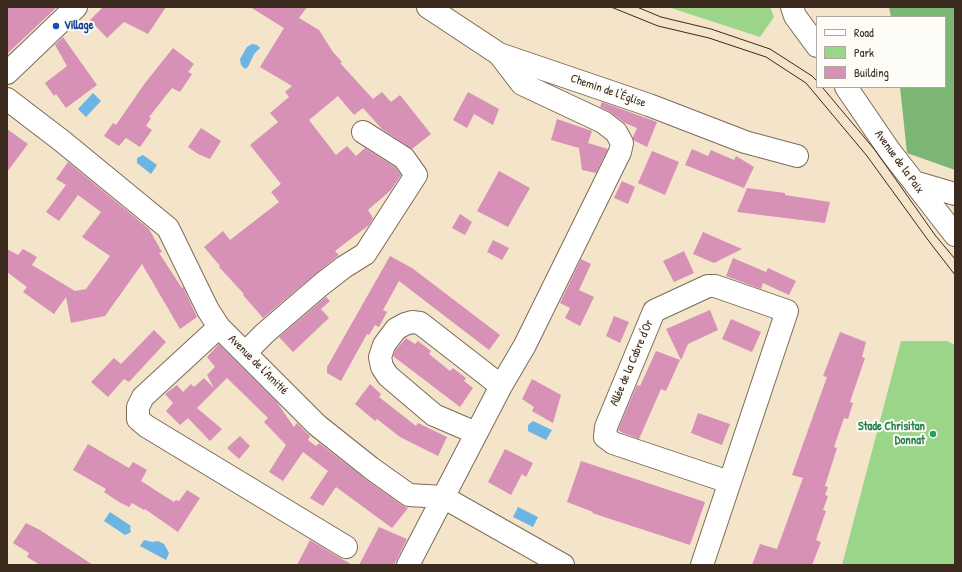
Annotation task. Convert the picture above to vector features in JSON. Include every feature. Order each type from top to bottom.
[{"type":"street","points":[[7,73],[76,7]]},
{"type":"street","name":"Chemin de l'Église","points":[[428,7],[499,54],[649,105],[745,142],[797,156]]},
{"type":"street","points":[[792,7],[795,16],[816,45]]},
{"type":"street","points":[[408,565],[500,386],[529,338],[620,152],[622,143],[616,132],[603,122],[522,84],[499,54]]},
{"type":"street","name":"Avenue de la Paix","points":[[847,88],[914,182],[955,236]]},
{"type":"street","name":"Avenue de l'Amitié","points":[[7,99],[62,141],[168,228],[208,310],[219,327],[317,425],[371,468],[409,495],[443,497],[563,565]]},
{"type":"street","points":[[245,353],[265,333],[322,284],[344,267],[365,254],[416,175],[404,158],[363,132]]},
{"type":"street","points":[[914,182],[955,194]]},
{"type":"street","name":"Allée de la Cabre d'Or","points":[[702,565],[787,311],[715,286],[708,286],[654,311],[606,427],[605,437],[613,443],[729,482]]},
{"type":"street","points":[[476,433],[434,415],[388,376],[382,368],[380,357],[384,345],[396,329],[412,322],[420,324],[500,386]]},
{"type":"street","points":[[219,327],[143,397],[138,407],[138,419],[146,426],[346,548]]},
{"type":"green space","points":[[668,7],[770,7],[774,17],[760,37]]},
{"type":"green space","points":[[889,7],[955,7],[955,170],[907,153],[900,88],[946,88],[946,16],[891,16]]},
{"type":"green space","points":[[901,341],[947,341],[955,345],[955,565],[842,565]]},
{"type":"water","points":[[252,44],[257,45],[260,48],[254,54],[248,67],[245,69],[241,65],[240,59],[247,47]]},
{"type":"water","points":[[93,93],[101,101],[86,117],[78,109]]},
{"type":"water","points":[[143,155],[157,165],[151,174],[137,163],[137,158]]},
{"type":"water","points":[[533,421],[552,430],[546,440],[528,431],[528,425]]},
{"type":"water","points":[[518,507],[538,517],[533,527],[513,517]]},
{"type":"water","points":[[110,512],[131,526],[131,532],[125,535],[104,521]]},
{"type":"water","points":[[144,540],[152,542],[158,541],[164,544],[169,553],[166,560],[140,546]]},
{"type":"building","points":[[7,7],[57,7],[7,54]]},
{"type":"building","points":[[103,7],[166,7],[148,34],[124,22],[107,38],[90,20]]},
{"type":"building","points":[[250,7],[307,7],[299,18],[319,30],[333,52],[342,62],[340,63],[373,99],[382,92],[391,102],[400,95],[431,134],[412,149],[382,129],[363,108],[354,115],[338,96],[309,120],[336,155],[347,146],[356,156],[365,148],[395,167],[401,175],[391,190],[368,210],[373,218],[369,225],[335,251],[339,255],[263,318],[243,295],[244,294],[219,267],[220,266],[204,247],[223,231],[230,240],[279,202],[271,192],[281,184],[250,145],[278,122],[270,113],[289,97],[285,92],[292,86],[260,67],[284,28]]},
{"type":"building","points":[[63,37],[97,85],[66,108],[56,94],[54,96],[45,83],[67,66],[55,45]]},
{"type":"building","points":[[173,48],[194,64],[188,72],[192,74],[180,92],[172,88],[149,117],[151,118],[146,126],[152,130],[140,147],[126,138],[119,146],[104,136],[113,123],[116,125],[145,83]]},
{"type":"building","points":[[468,92],[499,109],[493,125],[474,114],[467,128],[453,120]]},
{"type":"building","points":[[602,102],[657,122],[647,147],[633,140],[637,128],[625,123],[600,107]]},
{"type":"building","points":[[557,119],[592,131],[588,143],[608,149],[596,173],[582,170],[579,148],[551,140]]},
{"type":"building","points":[[201,128],[221,141],[210,159],[198,154],[188,147]]},
{"type":"building","points":[[7,129],[28,144],[7,172]]},
{"type":"building","points":[[692,149],[708,156],[711,150],[734,160],[736,156],[754,167],[744,188],[685,165]]},
{"type":"building","points":[[652,151],[679,162],[665,195],[638,183]]},
{"type":"building","points":[[68,162],[149,229],[162,252],[159,253],[182,288],[183,287],[197,317],[180,329],[142,264],[105,316],[71,323],[66,297],[54,314],[23,292],[27,287],[7,272],[7,249],[18,255],[23,249],[37,257],[32,265],[75,291],[86,289],[110,256],[82,237],[101,212],[78,195],[59,221],[46,212],[66,185],[56,179]]},
{"type":"building","points":[[499,171],[530,188],[508,227],[477,211]]},
{"type":"building","points":[[622,181],[635,187],[628,204],[614,198]]},
{"type":"building","points":[[747,188],[785,193],[785,195],[830,202],[825,223],[737,212]]},
{"type":"building","points":[[460,214],[472,222],[465,235],[452,228]]},
{"type":"building","points":[[703,232],[742,249],[714,263],[693,254]]},
{"type":"building","points":[[493,240],[509,248],[502,260],[487,252]]},
{"type":"building","points":[[684,251],[694,273],[674,282],[663,261]]},
{"type":"building","points":[[390,256],[412,268],[500,335],[489,350],[399,281],[383,310],[387,312],[379,327],[375,325],[369,335],[367,334],[341,381],[327,373],[327,367]]},
{"type":"building","points":[[733,258],[766,272],[768,268],[796,281],[789,295],[763,283],[761,289],[726,276]]},
{"type":"building","points":[[581,259],[591,264],[579,290],[594,297],[580,326],[565,318],[570,308],[560,303]]},
{"type":"building","points":[[326,297],[330,301],[321,309],[329,318],[293,352],[279,337]]},
{"type":"building","points":[[710,310],[718,330],[688,344],[681,360],[666,329]]},
{"type":"building","points":[[614,316],[629,322],[620,343],[606,336]]},
{"type":"building","points":[[731,319],[761,332],[752,352],[722,339]]},
{"type":"building","points":[[154,330],[166,342],[129,382],[124,379],[108,397],[91,382],[114,358],[121,364]]},
{"type":"building","points":[[840,332],[866,342],[862,357],[865,358],[850,402],[853,403],[848,419],[844,418],[834,447],[837,448],[825,486],[828,487],[825,495],[828,496],[823,510],[826,511],[816,540],[821,542],[812,565],[752,565],[760,544],[777,549],[803,478],[792,475],[827,377],[823,376]]},
{"type":"building","points":[[406,338],[415,344],[418,341],[431,351],[429,354],[450,371],[453,368],[466,378],[464,381],[473,388],[460,407],[393,356],[395,351]]},
{"type":"building","points":[[219,344],[276,401],[294,427],[297,423],[310,436],[308,440],[316,446],[319,443],[364,478],[408,508],[392,528],[336,487],[323,506],[310,498],[328,471],[303,452],[283,481],[269,472],[286,445],[264,422],[268,418],[227,378],[197,408],[222,429],[210,441],[188,418],[180,425],[166,411],[173,403],[165,394],[177,385],[183,392],[191,384],[194,387],[204,378],[214,388],[207,375],[215,367],[207,357]]},
{"type":"building","points":[[656,351],[680,360],[666,391],[661,389],[639,439],[618,430],[637,385],[640,386]]},
{"type":"building","points":[[532,379],[561,395],[553,423],[532,411],[534,407],[522,399]]},
{"type":"building","points":[[370,384],[381,394],[379,397],[416,426],[418,423],[447,437],[438,456],[400,437],[377,419],[375,421],[355,404]]},
{"type":"building","points":[[698,413],[730,424],[722,445],[691,433]]},
{"type":"building","points":[[240,436],[250,446],[239,459],[227,448]]},
{"type":"building","points":[[88,444],[129,468],[133,462],[147,470],[141,481],[174,502],[176,500],[179,501],[187,490],[200,498],[178,532],[145,509],[144,510],[132,503],[129,507],[119,502],[104,492],[106,489],[73,470]]},
{"type":"building","points":[[505,449],[533,463],[526,477],[522,474],[511,495],[488,482]]},
{"type":"building","points":[[581,461],[705,502],[690,545],[592,513],[593,512],[567,502]]},
{"type":"building","points":[[26,523],[40,530],[93,565],[40,565],[27,557],[29,553],[13,543]]},
{"type":"building","points":[[379,527],[407,539],[394,565],[359,565]]},
{"type":"building","points":[[310,540],[340,558],[353,565],[297,565]]},
{"type":"tram line","points":[[611,7],[658,26],[709,38],[766,57],[806,83],[867,156],[955,275]]},
{"type":"tram line","points":[[637,7],[661,17],[711,29],[770,49],[816,80]]},
{"type":"tram line","points":[[823,88],[875,150],[935,235],[955,259]]},
{"type":"place","name":"Village","points":[[56,26]]},
{"type":"place","name":"Stade Chrisitan Donnat","points":[[933,434]]}]
